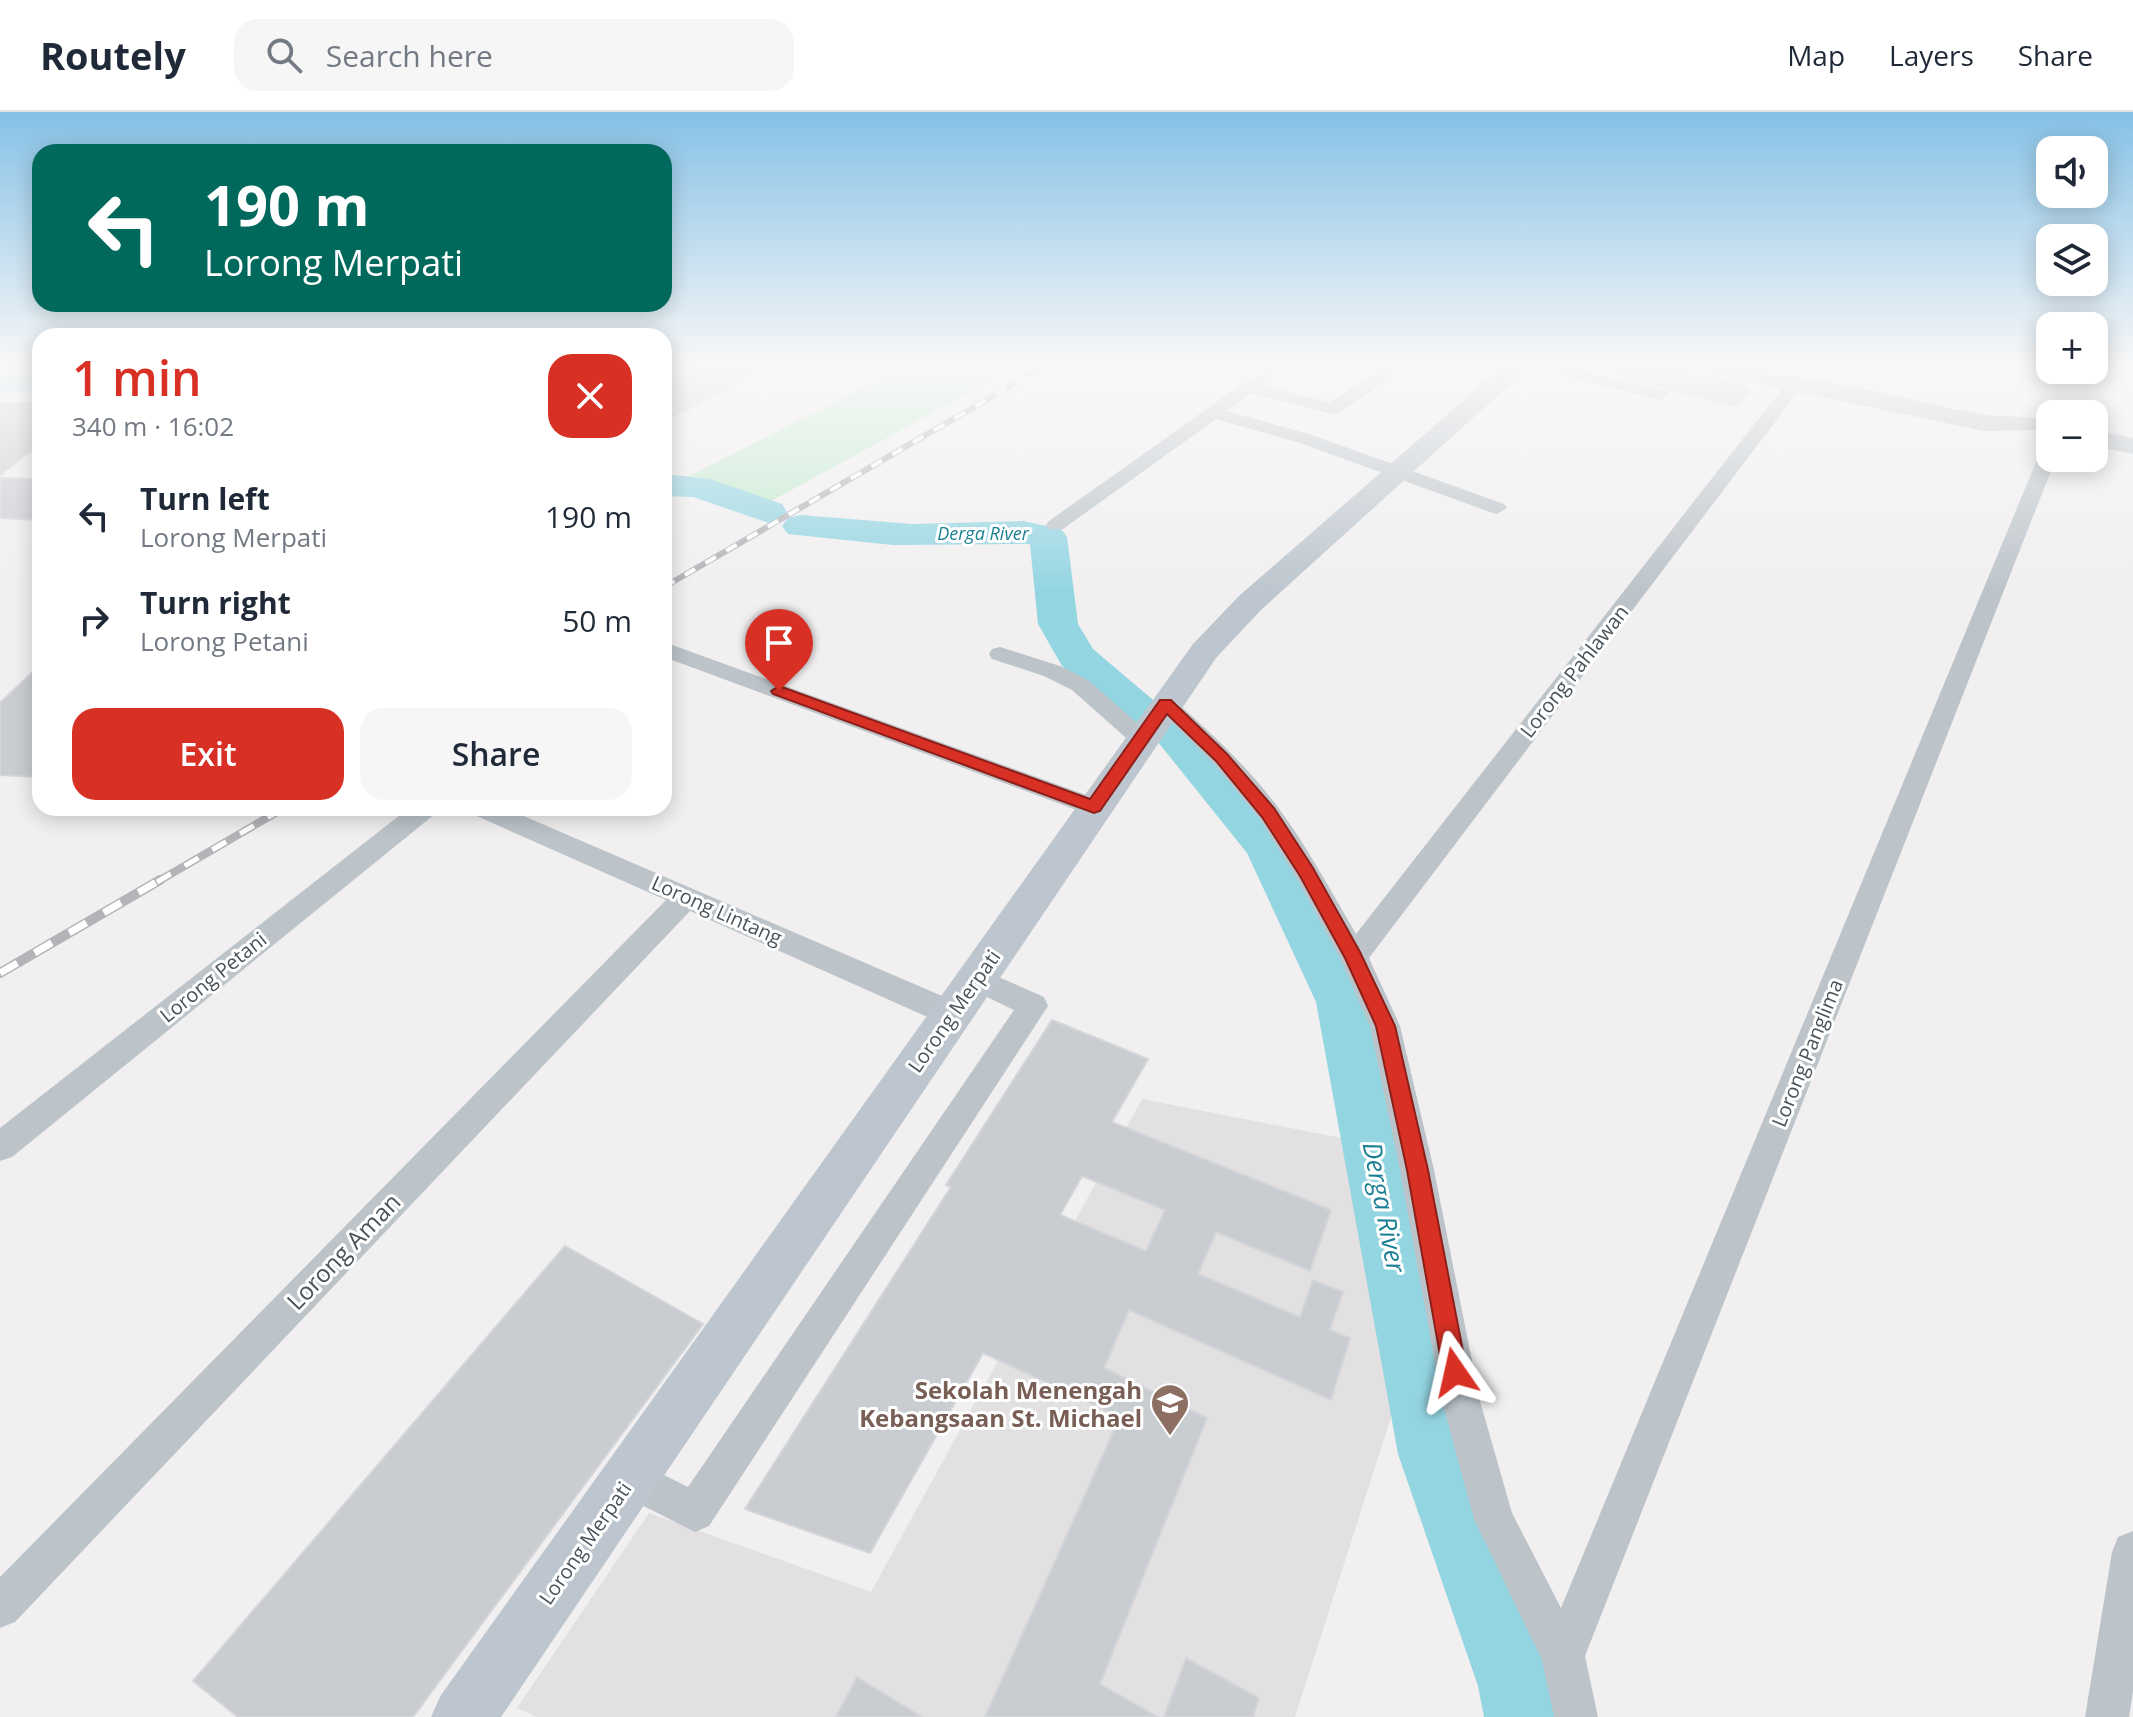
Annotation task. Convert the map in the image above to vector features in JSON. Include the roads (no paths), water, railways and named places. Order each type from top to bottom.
[{"type":"street","points":[[1056,525],[1170,442]]},
{"type":"street","points":[[1314,442],[1497,508]]},
{"type":"street","name":"Lorong Merpati","points":[[463,1717],[1154,721],[1226,625],[1432,442]]},
{"type":"street","name":"Lorong Pahlawan","points":[[1354,957],[1752,442]]},
{"type":"street","points":[[2113,442],[2133,446]]},
{"type":"street","name":"Lorong Panglima","points":[[1563,1656],[2041,472]]},
{"type":"street","points":[[672,652],[1094,807]]},
{"type":"street","points":[[1000,654],[1052,671],[1222,757],[1268,812],[1307,872],[1354,957],[1385,1026],[1417,1170],[1461,1401],[1494,1519],[1563,1656],[1576,1717]]},
{"type":"street","name":"Lorong Petani","points":[[0,1147],[416,816]]},
{"type":"street","name":"Lorong Lintang","points":[[500,816],[952,1014]]},
{"type":"street","name":"Lorong Aman","points":[[0,1607],[687,896]]},
{"type":"street","points":[[630,1478],[695,1512],[1033,1006],[976,979]]},
{"type":"street","points":[[2107,1717],[2133,1552]]},
{"type":"waterway","name":"Derga River","points":[[672,485],[697,487],[769,512]]},
{"type":"waterway","name":"Derga River","points":[[801,526],[912,535],[1011,531],[1048,537],[1058,624],[1077,657],[1143,715]]},
{"type":"waterway","name":"Derga River","points":[[1174,732],[1268,845],[1344,1002],[1434,1454],[1519,1686],[1525,1717]]},
{"type":"railway","points":[[672,582],[914,442]]},
{"type":"railway","points":[[157,882],[270,816]]},
{"type":"railway","points":[[0,973],[160,880]]},
{"type":"place","name":"Sekolah Menengah Kebangsaan St. Michael","points":[[1170,1437]]}]
